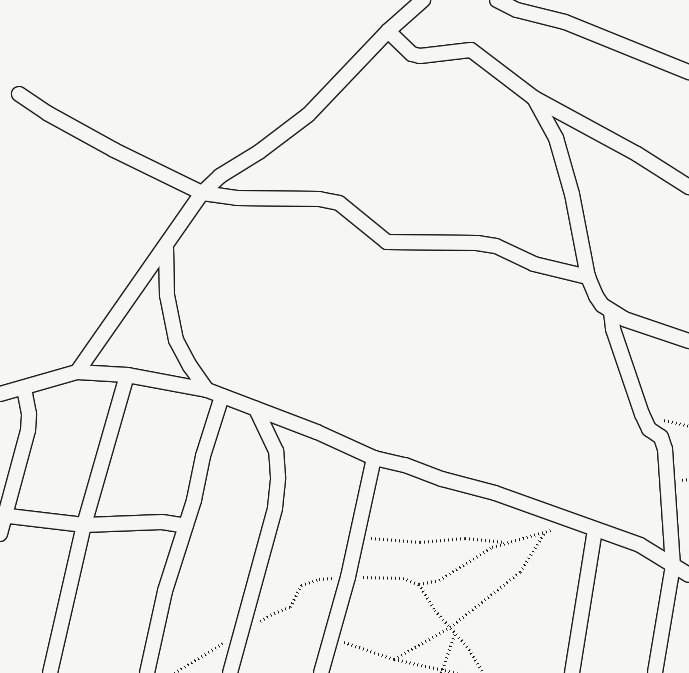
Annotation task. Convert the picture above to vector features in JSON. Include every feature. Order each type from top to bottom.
[{"type":"street","points":[[77,372],[166,247],[202,193],[220,176],[259,152],[308,115],[388,31],[423,0]]},
{"type":"street","points":[[497,0],[517,10],[565,22],[689,72]]},
{"type":"street","points":[[388,31],[412,54],[420,56],[471,50],[534,98],[637,154],[689,187]]},
{"type":"street","points":[[19,94],[47,113],[114,150],[202,193],[237,198],[319,199],[340,202],[387,242],[478,243],[496,246],[534,264],[588,277]]},
{"type":"street","points":[[534,98],[556,138],[572,194],[588,277],[596,296],[611,312],[624,319],[689,341]]},
{"type":"street","points":[[166,247],[167,295],[176,340],[190,366],[207,390]]},
{"type":"street","points":[[611,312],[613,329],[642,414],[649,429],[664,442],[673,565],[655,673]]},
{"type":"street","points":[[0,394],[77,372],[127,374],[207,390],[374,458],[405,465],[442,479],[495,493],[640,545],[689,575]]},
{"type":"street","points":[[50,673],[84,525],[127,374]]},
{"type":"street","points":[[0,534],[3,515],[28,430],[29,414],[24,388]]},
{"type":"street","points":[[147,673],[165,591],[186,526],[203,456],[222,396]]},
{"type":"street","points":[[230,673],[275,508],[278,477],[276,451],[256,409]]},
{"type":"street","points":[[321,673],[332,639],[348,577],[374,458]]},
{"type":"street","points":[[3,515],[84,525],[162,522],[186,526]]},
{"type":"street","points":[[572,673],[595,530]]},
{"type":"path","points":[[174,673],[202,653],[274,613],[290,607],[301,585],[319,579],[348,577],[403,578],[419,584],[439,580],[506,542],[544,532],[571,520]]},
{"type":"path","points":[[394,659],[450,627],[520,572],[544,532]]},
{"type":"path","points":[[358,536],[420,542],[465,538],[506,542]]},
{"type":"path","points":[[419,584],[435,610],[467,646],[484,673]]},
{"type":"path","points":[[442,671],[455,633]]},
{"type":"path","points":[[332,639],[394,659],[442,671],[457,673]]}]
